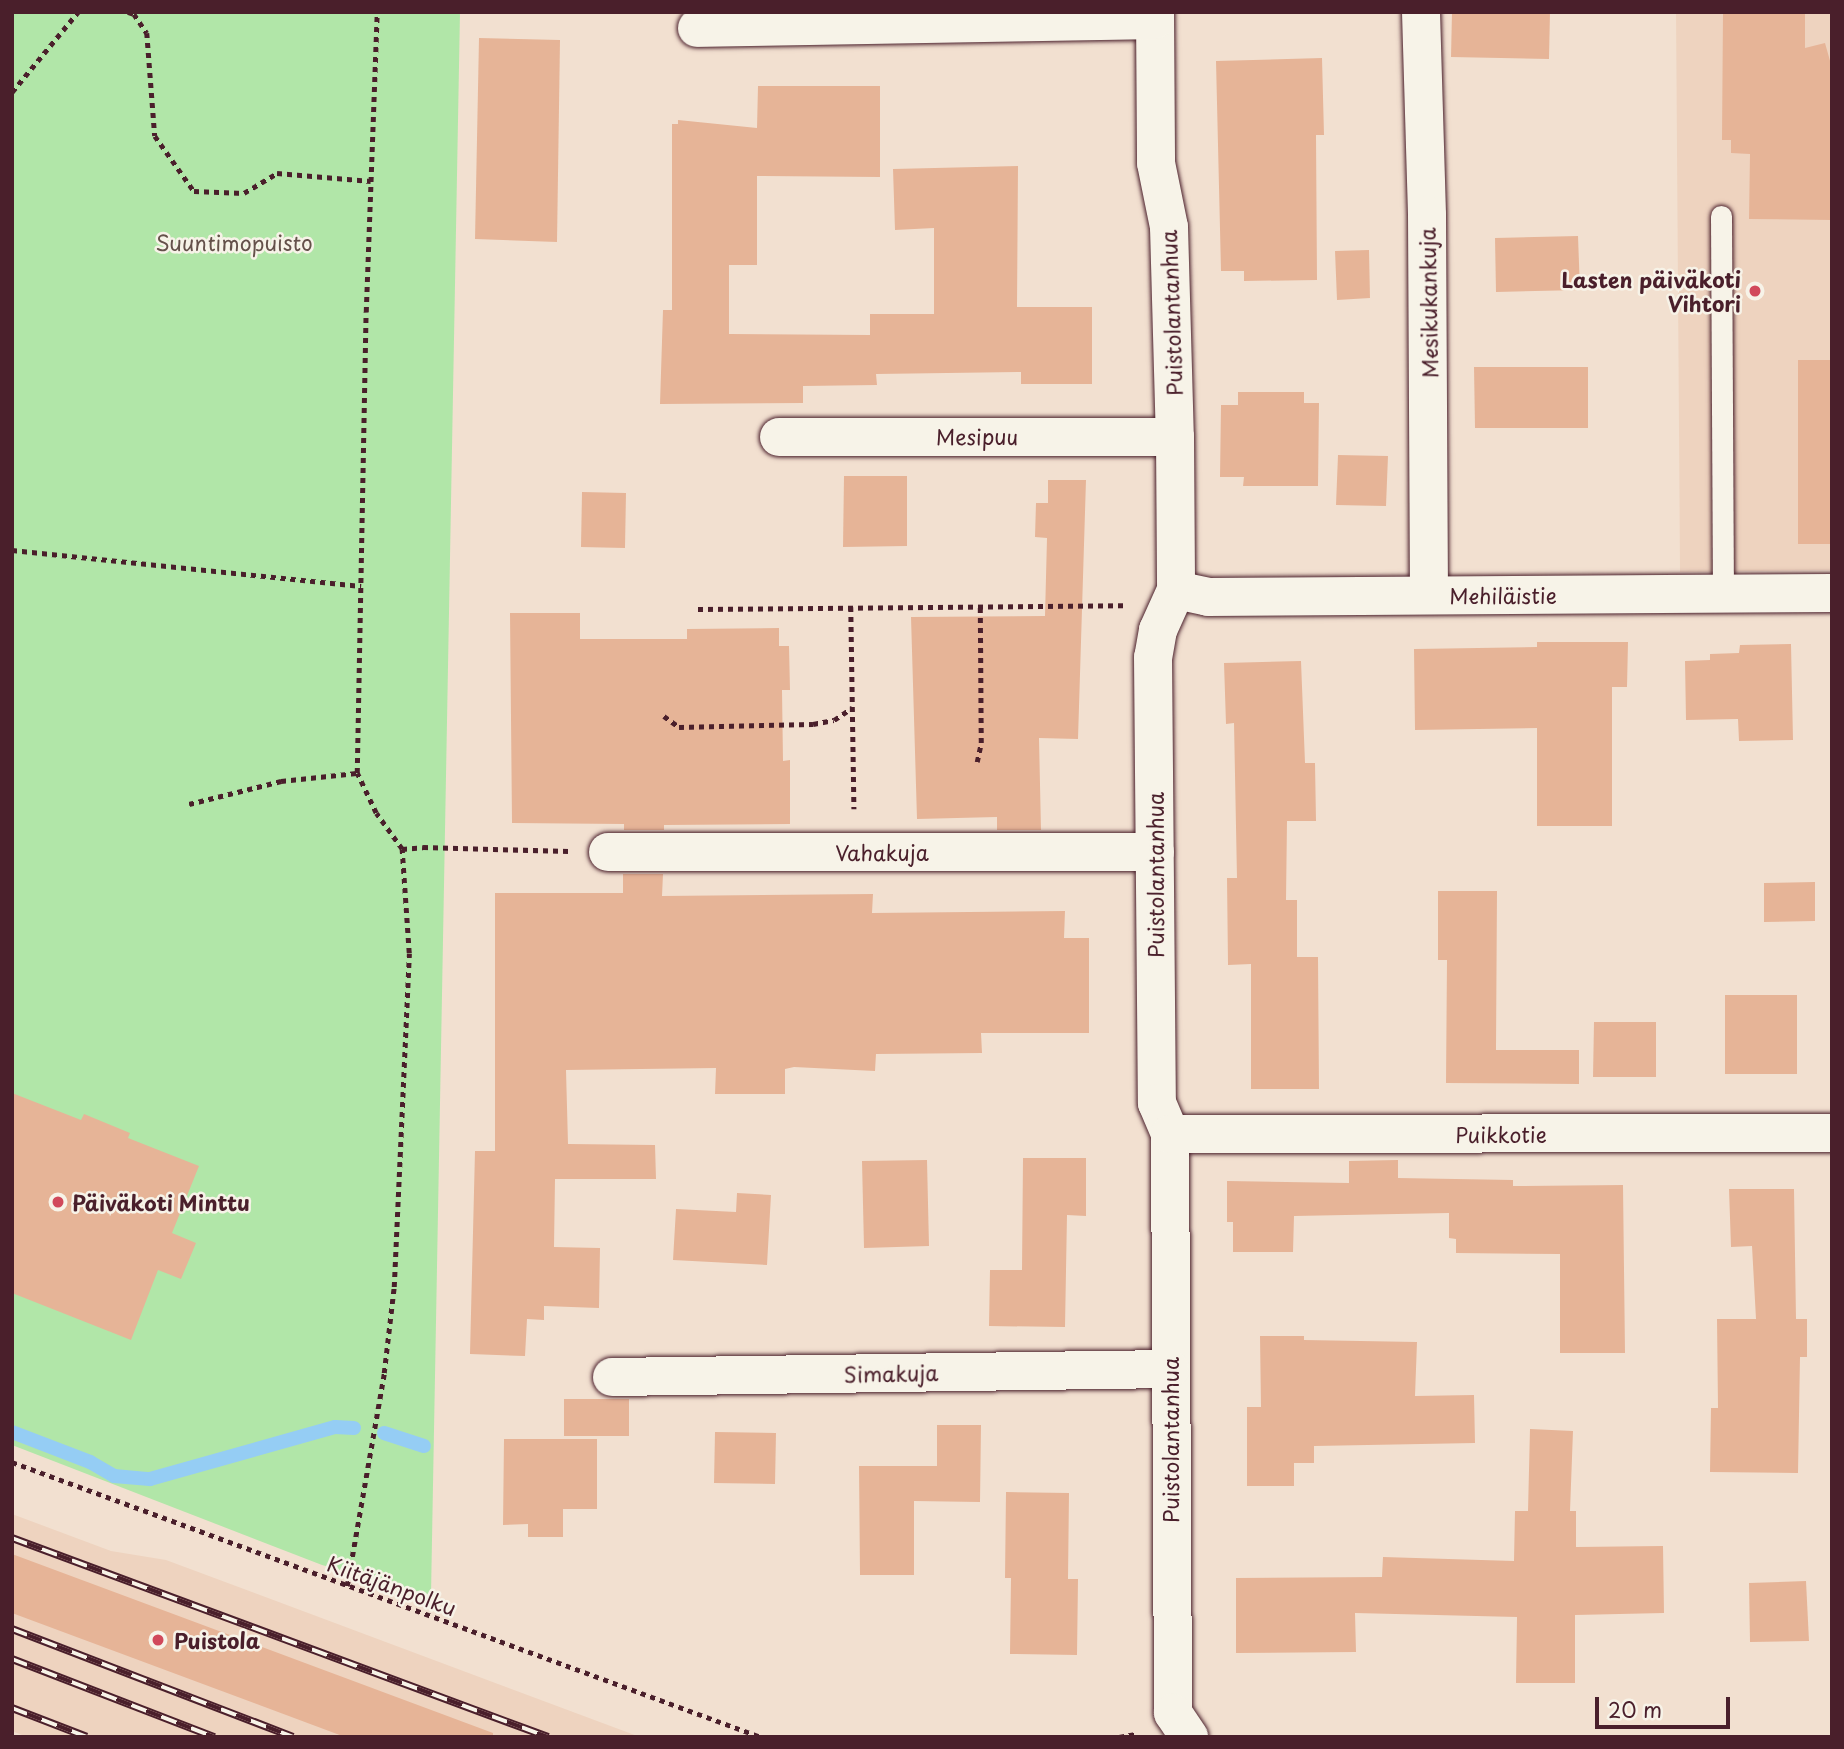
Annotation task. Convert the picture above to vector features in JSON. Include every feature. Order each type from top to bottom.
[{"type":"street","name":"Mesikukankuja","points":[[1421,12],[1427,215],[1429,594]]},
{"type":"street","points":[[697,28],[1155,16]]},
{"type":"street","name":"Puistolantanhua","points":[[1155,16],[1156,163],[1169,227],[1176,590],[1158,630],[1153,657],[1157,1103],[1170,1134],[1173,1713],[1189,1737]]},
{"type":"street","name":"Mesipuu","points":[[779,437],[1175,437]]},
{"type":"street","name":"Mehiläistie","points":[[1176,590],[1208,597],[1832,593]]},
{"type":"street","name":"Vahakuja","points":[[608,852],[1155,852]]},
{"type":"street","name":"Puikkotie","points":[[1170,1134],[1832,1133]]},
{"type":"street","name":"Simakuja","points":[[612,1377],[1170,1369]]},
{"type":"lane","points":[[1721,216],[1723,594]]},
{"type":"path","points":[[12,92],[78,13],[86,12]]},
{"type":"path","points":[[128,12],[134,14],[147,33],[155,136],[194,191],[243,192],[277,173],[371,181]]},
{"type":"path","points":[[347,1586],[384,1373],[394,1287],[409,953],[402,849],[376,813],[358,773],[377,12]]},
{"type":"path","points":[[12,550],[361,586]]},
{"type":"path","points":[[698,609],[1119,604],[1135,607]]},
{"type":"path","points":[[977,762],[981,743],[980,606]]},
{"type":"path","points":[[851,607],[855,852]]},
{"type":"path","points":[[664,716],[679,727],[813,724],[834,720],[853,708]]},
{"type":"path","points":[[189,804],[281,781],[358,773]]},
{"type":"path","points":[[402,849],[608,852]]},
{"type":"path","name":"Kiitäjänpolku","points":[[12,1462],[761,1737]]},
{"type":"path","points":[[1119,1737],[1134,1735]]},
{"type":"shaded area","name":"Lasten päiväkoti Vihtori","points":[[1676,12],[1832,12],[1832,570],[1680,572]]},
{"type":"shaded area","points":[[12,1514],[111,1551],[166,1560],[640,1737],[27,1737],[12,1731]]},
{"type":"green space","name":"Suuntimopuisto","points":[[12,12],[460,12],[431,1595],[322,1565],[12,1445]]},
{"type":"building","points":[[1452,12],[1550,12],[1549,59],[1451,57]]},
{"type":"building","points":[[1723,12],[1805,12],[1805,48],[1825,43],[1832,68],[1832,220],[1749,219],[1750,154],[1731,153],[1731,140],[1722,140]]},
{"type":"building","points":[[479,38],[560,40],[557,242],[475,239]]},
{"type":"building","points":[[1322,58],[1324,135],[1316,135],[1317,280],[1244,281],[1244,271],[1221,271],[1216,61]]},
{"type":"building","points":[[758,86],[880,86],[880,177],[757,176],[757,265],[729,265],[729,334],[870,335],[870,314],[934,314],[934,228],[895,230],[893,169],[1018,166],[1017,307],[1092,307],[1092,384],[1021,384],[1021,372],[876,374],[877,385],[803,386],[803,403],[660,404],[663,310],[672,310],[672,124],[678,124],[678,120],[757,128]]},
{"type":"building","points":[[1578,236],[1580,290],[1496,292],[1495,238]]},
{"type":"building","points":[[1369,250],[1370,298],[1337,300],[1335,251]]},
{"type":"building","points":[[1798,360],[1832,360],[1832,544],[1798,544]]},
{"type":"building","points":[[1474,367],[1588,367],[1588,428],[1475,428]]},
{"type":"building","points":[[1238,392],[1304,392],[1304,403],[1319,403],[1318,486],[1243,486],[1244,477],[1220,477],[1221,405],[1238,405]]},
{"type":"building","points":[[1338,455],[1388,456],[1386,506],[1336,505]]},
{"type":"building","points":[[844,476],[907,476],[907,546],[843,547]]},
{"type":"building","points":[[1048,480],[1086,480],[1078,739],[1039,738],[1041,830],[997,830],[997,817],[917,819],[911,617],[1045,616],[1047,538],[1035,537],[1036,503],[1048,503]]},
{"type":"building","points":[[582,492],[626,493],[625,548],[581,547]]},
{"type":"building","points":[[510,613],[580,613],[580,639],[687,639],[687,629],[779,628],[779,646],[789,646],[790,690],[782,690],[783,761],[790,760],[790,824],[664,825],[664,830],[624,830],[624,824],[512,823]]},
{"type":"building","points":[[1537,642],[1628,642],[1627,687],[1612,687],[1612,826],[1537,826],[1537,728],[1415,730],[1414,649],[1537,647]]},
{"type":"building","points":[[1791,644],[1793,740],[1739,741],[1738,719],[1686,720],[1685,661],[1710,660],[1710,654],[1739,653],[1740,645]]},
{"type":"building","points":[[1301,661],[1305,763],[1315,763],[1316,821],[1287,821],[1286,900],[1297,900],[1297,957],[1318,957],[1319,1089],[1251,1089],[1251,964],[1228,965],[1227,878],[1237,878],[1234,723],[1226,724],[1224,663]]},
{"type":"building","points":[[623,874],[663,874],[662,896],[873,894],[872,913],[1065,911],[1064,938],[1089,938],[1089,1033],[981,1033],[982,1053],[876,1054],[875,1071],[794,1067],[785,1069],[785,1094],[715,1094],[716,1068],[566,1070],[568,1144],[655,1145],[656,1179],[555,1179],[554,1247],[600,1248],[599,1308],[544,1306],[544,1320],[527,1319],[525,1356],[470,1354],[475,1151],[495,1151],[495,893],[623,893]]},
{"type":"building","points":[[1815,882],[1815,921],[1764,922],[1764,883]]},
{"type":"building","points":[[1438,891],[1497,891],[1496,1050],[1579,1050],[1579,1084],[1446,1083],[1447,960],[1438,960]]},
{"type":"building","points":[[1725,995],[1797,995],[1797,1074],[1725,1074]]},
{"type":"building","points":[[1594,1022],[1656,1022],[1656,1077],[1593,1077]]},
{"type":"building","points":[[12,1093],[81,1120],[84,1114],[130,1133],[128,1138],[199,1166],[172,1233],[196,1243],[181,1279],[158,1270],[131,1340],[12,1293]]},
{"type":"building","points":[[1023,1158],[1086,1158],[1086,1216],[1067,1215],[1065,1327],[989,1326],[990,1270],[1022,1270]]},
{"type":"building","points":[[927,1160],[929,1246],[864,1248],[862,1161]]},
{"type":"building","points":[[1398,1160],[1398,1178],[1513,1180],[1513,1186],[1623,1185],[1625,1353],[1560,1353],[1560,1254],[1456,1253],[1456,1239],[1449,1238],[1449,1213],[1294,1216],[1293,1252],[1233,1252],[1233,1222],[1227,1222],[1227,1181],[1349,1183],[1349,1161]]},
{"type":"building","points":[[1729,1189],[1794,1189],[1796,1319],[1807,1319],[1807,1357],[1800,1357],[1798,1473],[1710,1472],[1711,1408],[1718,1408],[1717,1319],[1756,1319],[1752,1246],[1731,1247]]},
{"type":"building","points":[[737,1193],[771,1195],[767,1265],[673,1260],[676,1209],[736,1212]]},
{"type":"building","points":[[1260,1336],[1304,1336],[1304,1340],[1417,1342],[1415,1396],[1474,1395],[1475,1443],[1314,1446],[1314,1463],[1294,1463],[1294,1486],[1247,1486],[1247,1407],[1261,1407]]},
{"type":"building","points":[[564,1399],[629,1399],[629,1436],[564,1436]]},
{"type":"building","points":[[937,1425],[981,1425],[980,1502],[914,1501],[914,1575],[860,1575],[859,1466],[937,1466]]},
{"type":"building","points":[[1530,1429],[1573,1431],[1570,1511],[1576,1511],[1576,1547],[1663,1546],[1664,1613],[1575,1615],[1575,1683],[1516,1683],[1517,1617],[1355,1613],[1356,1652],[1236,1653],[1236,1578],[1382,1577],[1383,1557],[1514,1561],[1515,1511],[1528,1511]]},
{"type":"building","points":[[715,1432],[776,1433],[775,1484],[714,1483]]},
{"type":"building","points":[[504,1439],[597,1439],[597,1509],[563,1509],[563,1537],[528,1537],[528,1524],[503,1525]]},
{"type":"building","points":[[1006,1492],[1069,1493],[1068,1579],[1078,1579],[1077,1655],[1010,1654],[1011,1578],[1005,1578]]},
{"type":"building","points":[[12,1554],[493,1733],[493,1737],[345,1737],[12,1613]]},
{"type":"building","points":[[1806,1581],[1809,1641],[1750,1642],[1749,1583]]},
{"type":"waterway","points":[[12,1432],[90,1462],[114,1476],[150,1479],[335,1427],[354,1428]]},
{"type":"waterway","points":[[384,1433],[424,1446]]},
{"type":"railway","points":[[12,1538],[548,1737]]},
{"type":"railway","points":[[12,1629],[293,1737]]},
{"type":"railway","points":[[12,1659],[214,1737]]},
{"type":"railway","points":[[12,1708],[87,1737]]},
{"type":"place","name":"Lasten päiväkoti Vihtori","points":[[1755,291]]},
{"type":"place","name":"Päiväkoti Minttu","points":[[58,1202]]},
{"type":"place","name":"Puistola","points":[[158,1640]]}]
